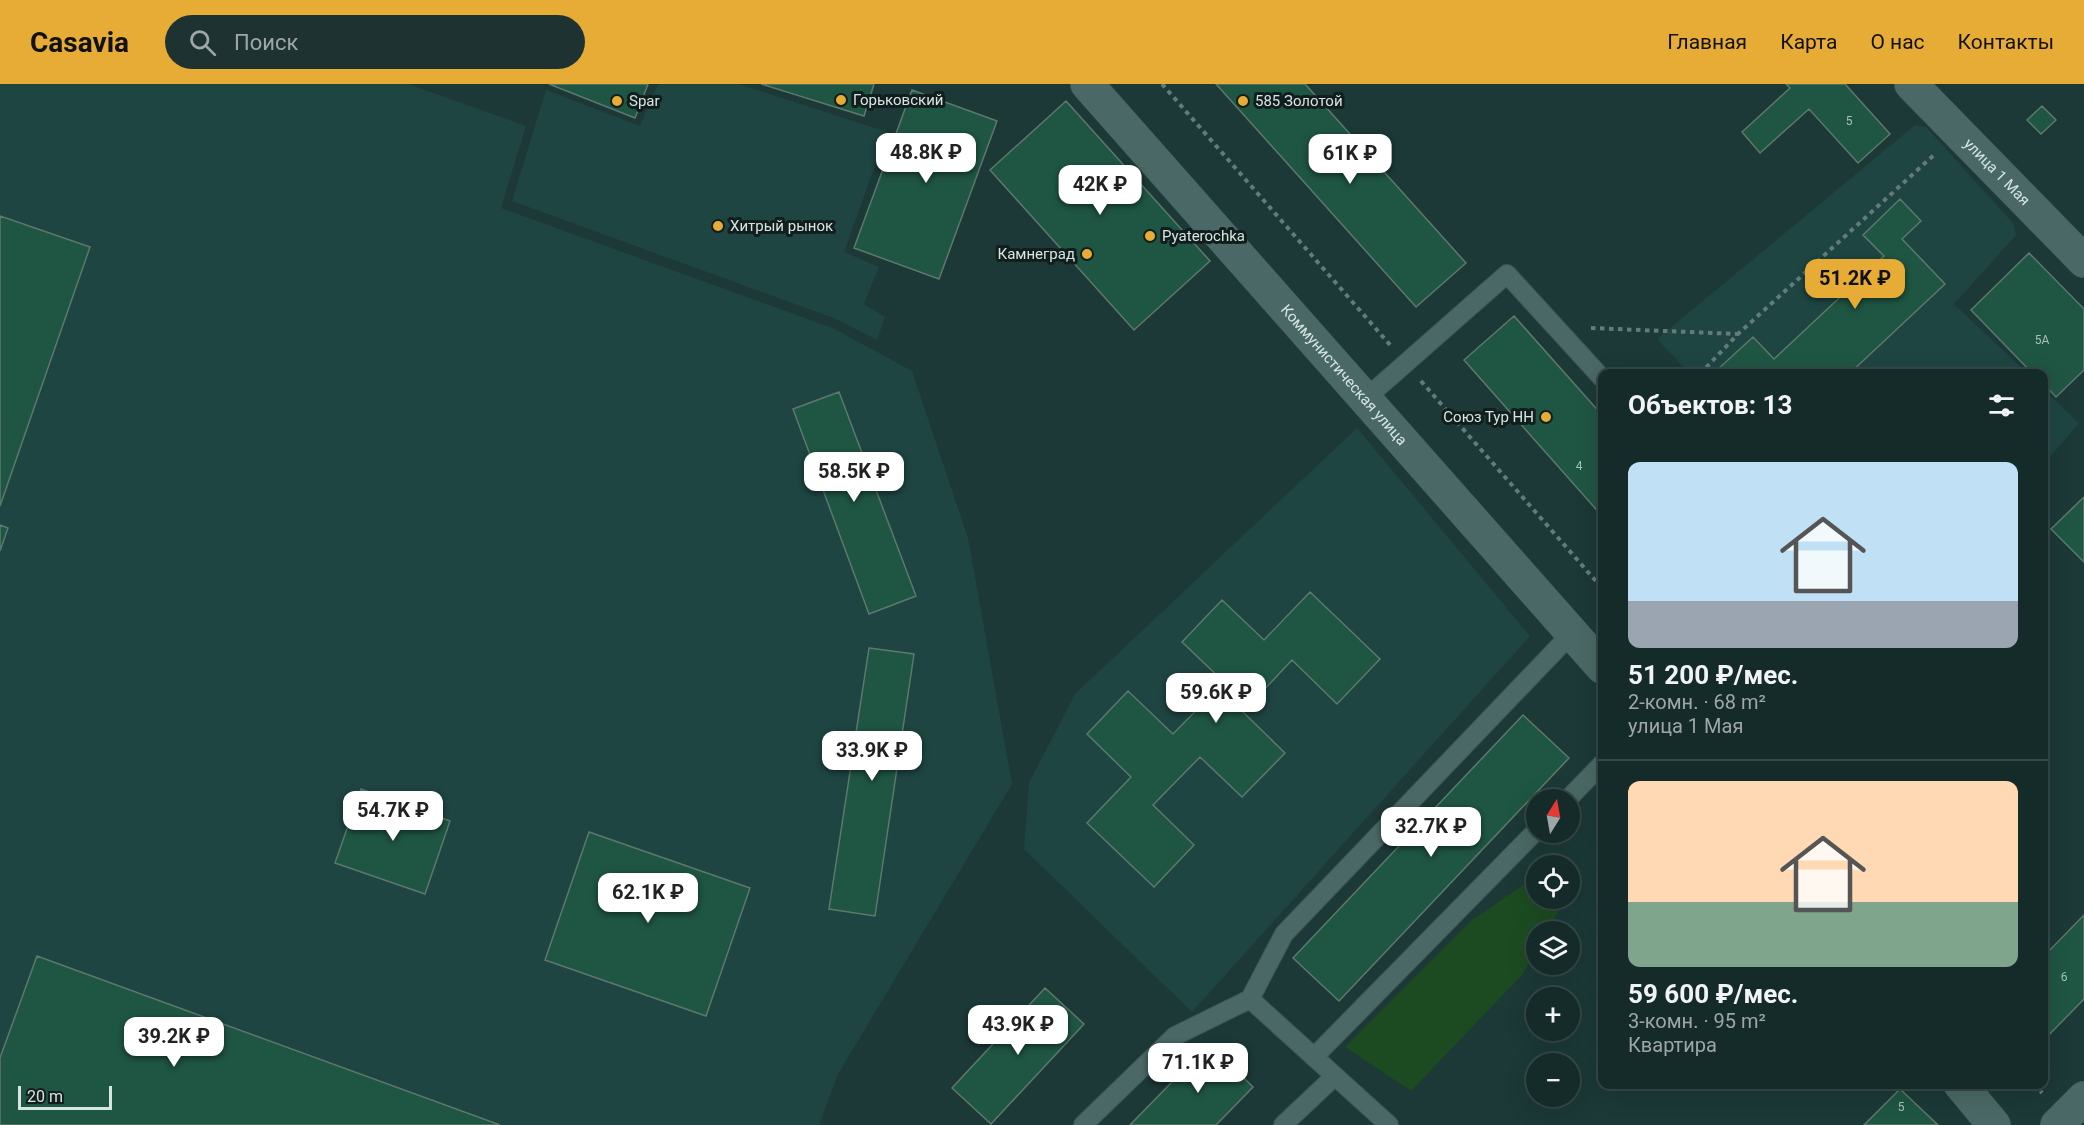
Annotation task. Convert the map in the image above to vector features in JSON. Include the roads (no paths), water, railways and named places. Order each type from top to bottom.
[{"type":"street","name":"Коммунистическая улица","points":[[1087,84],[1598,662]]},
{"type":"street","name":"улица 1 Мая","points":[[1911,84],[2084,261]]},
{"type":"street","points":[[1964,1089],[1994,1125]]},
{"type":"street","points":[[2057,1125],[2084,1098]]},
{"type":"lane","points":[[1365,399],[1507,274],[1598,374]]},
{"type":"lane","points":[[1083,1125],[1175,1036],[1250,999],[1284,934],[1572,633]]},
{"type":"lane","points":[[1578,789],[1598,768]]},
{"type":"lane","points":[[1314,1057],[1526,841]]},
{"type":"lane","points":[[1250,999],[1389,1125]]},
{"type":"lane","points":[[1283,1125],[1335,1076]]},
{"type":"place","name":"Горьковский","points":[[841,100]]},
{"type":"place","name":"Spar","points":[[617,101]]},
{"type":"place","name":"585 Золотой","points":[[1243,101]]},
{"type":"place","name":"Хитрый рынок","points":[[718,226]]},
{"type":"place","name":"Pyaterochka","points":[[1150,236]]},
{"type":"place","name":"Камнеград","points":[[1087,254]]},
{"type":"place","name":"Союз Тур НН","points":[[1546,417]]}]
